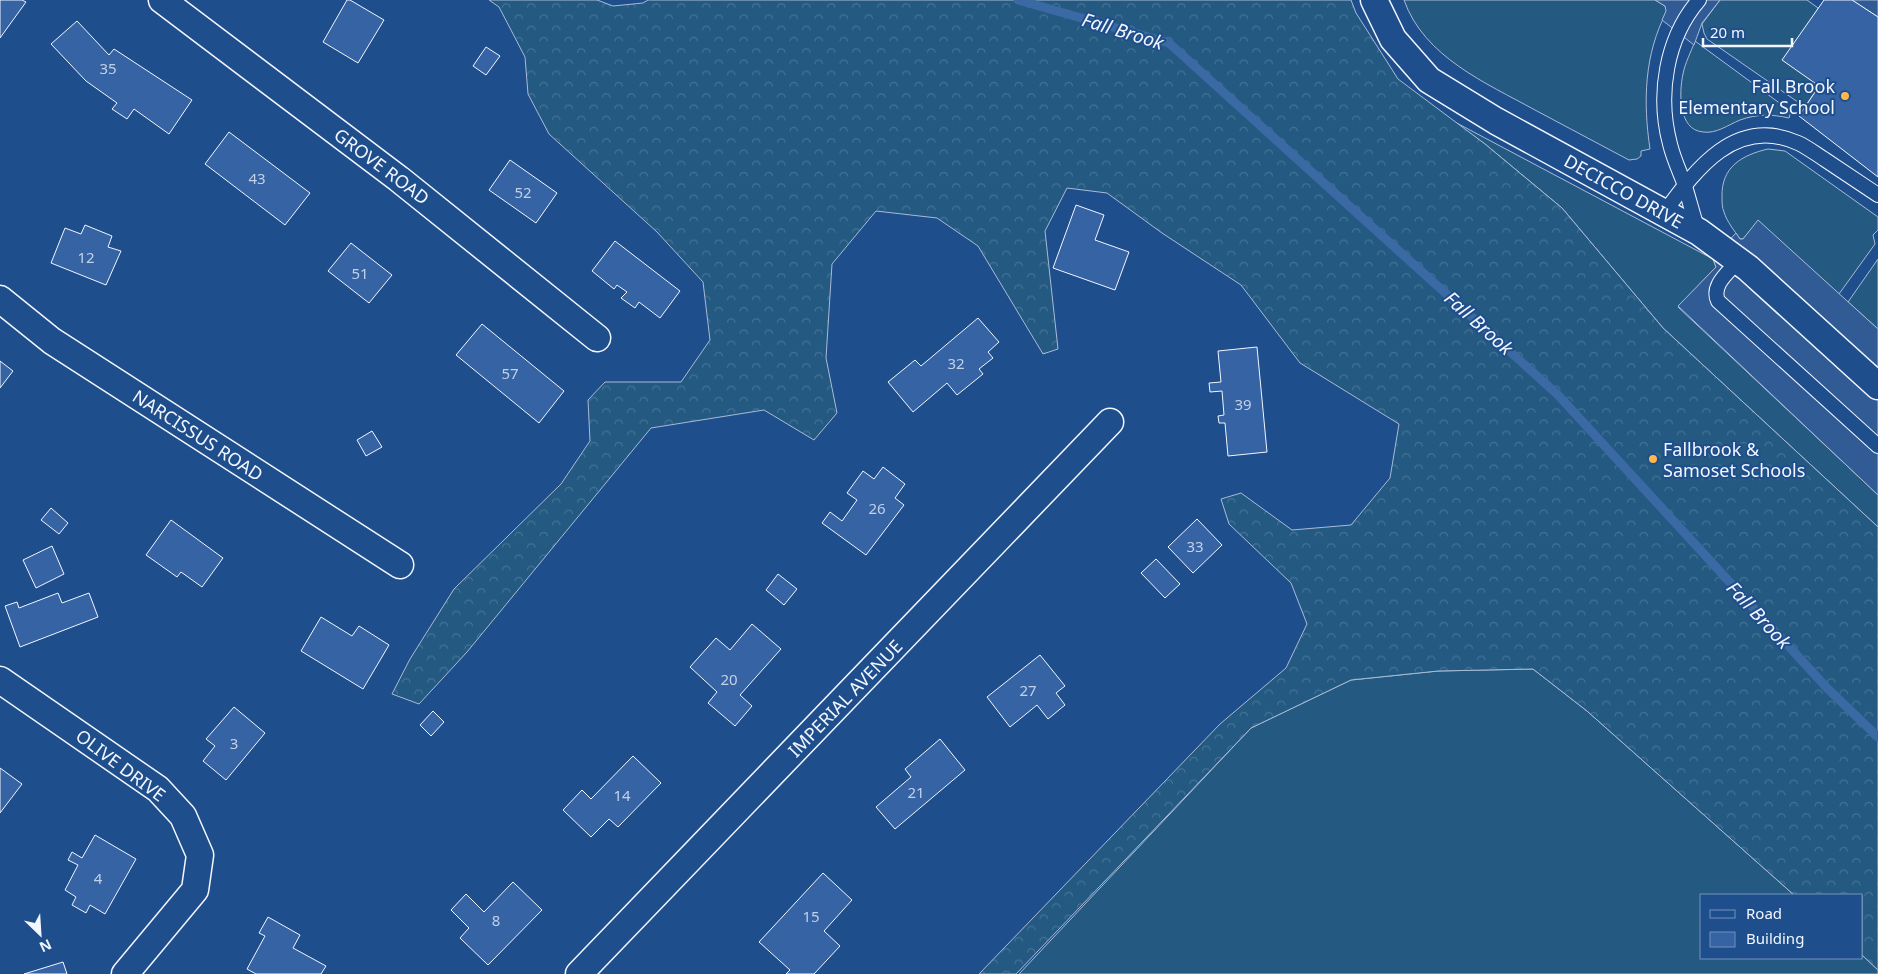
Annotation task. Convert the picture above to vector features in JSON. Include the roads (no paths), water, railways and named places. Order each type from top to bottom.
[{"type":"street","name":"GROVE ROAD","points":[[162,0],[399,179],[598,338]]},
{"type":"street","name":"DECICCO DRIVE","points":[[1374,0],[1393,39],[1429,80],[1496,121],[1698,232],[1738,261],[1878,386]]},
{"type":"street","name":"NARCISSUS ROAD","points":[[0,299],[52,341],[400,564]]},
{"type":"street","name":"IMPERIAL AVENUE","points":[[579,974],[1110,422]]},
{"type":"street","name":"OLIVE DRIVE","points":[[0,680],[158,789],[183,816],[200,855],[196,890],[125,974]]},
{"type":"lane","points":[[1698,232],[1670,144],[1665,116],[1665,87],[1666,73],[1675,38],[1684,20],[1699,0]]},
{"type":"lane","points":[[1664,214],[1684,185],[1721,149],[1738,140],[1757,134],[1777,135],[1799,143],[1878,195]]},
{"type":"lane","points":[[1738,261],[1718,285],[1715,291],[1718,301],[1878,446]]},
{"type":"waterway","name":"Fall Brook","points":[[1018,0],[1169,43],[1558,395],[1827,688],[1878,737]]},
{"type":"place","name":"Fall Brook Elementary School","points":[[1845,96]]},
{"type":"place","name":"Fallbrook & Samoset Schools","points":[[1653,459]]}]
